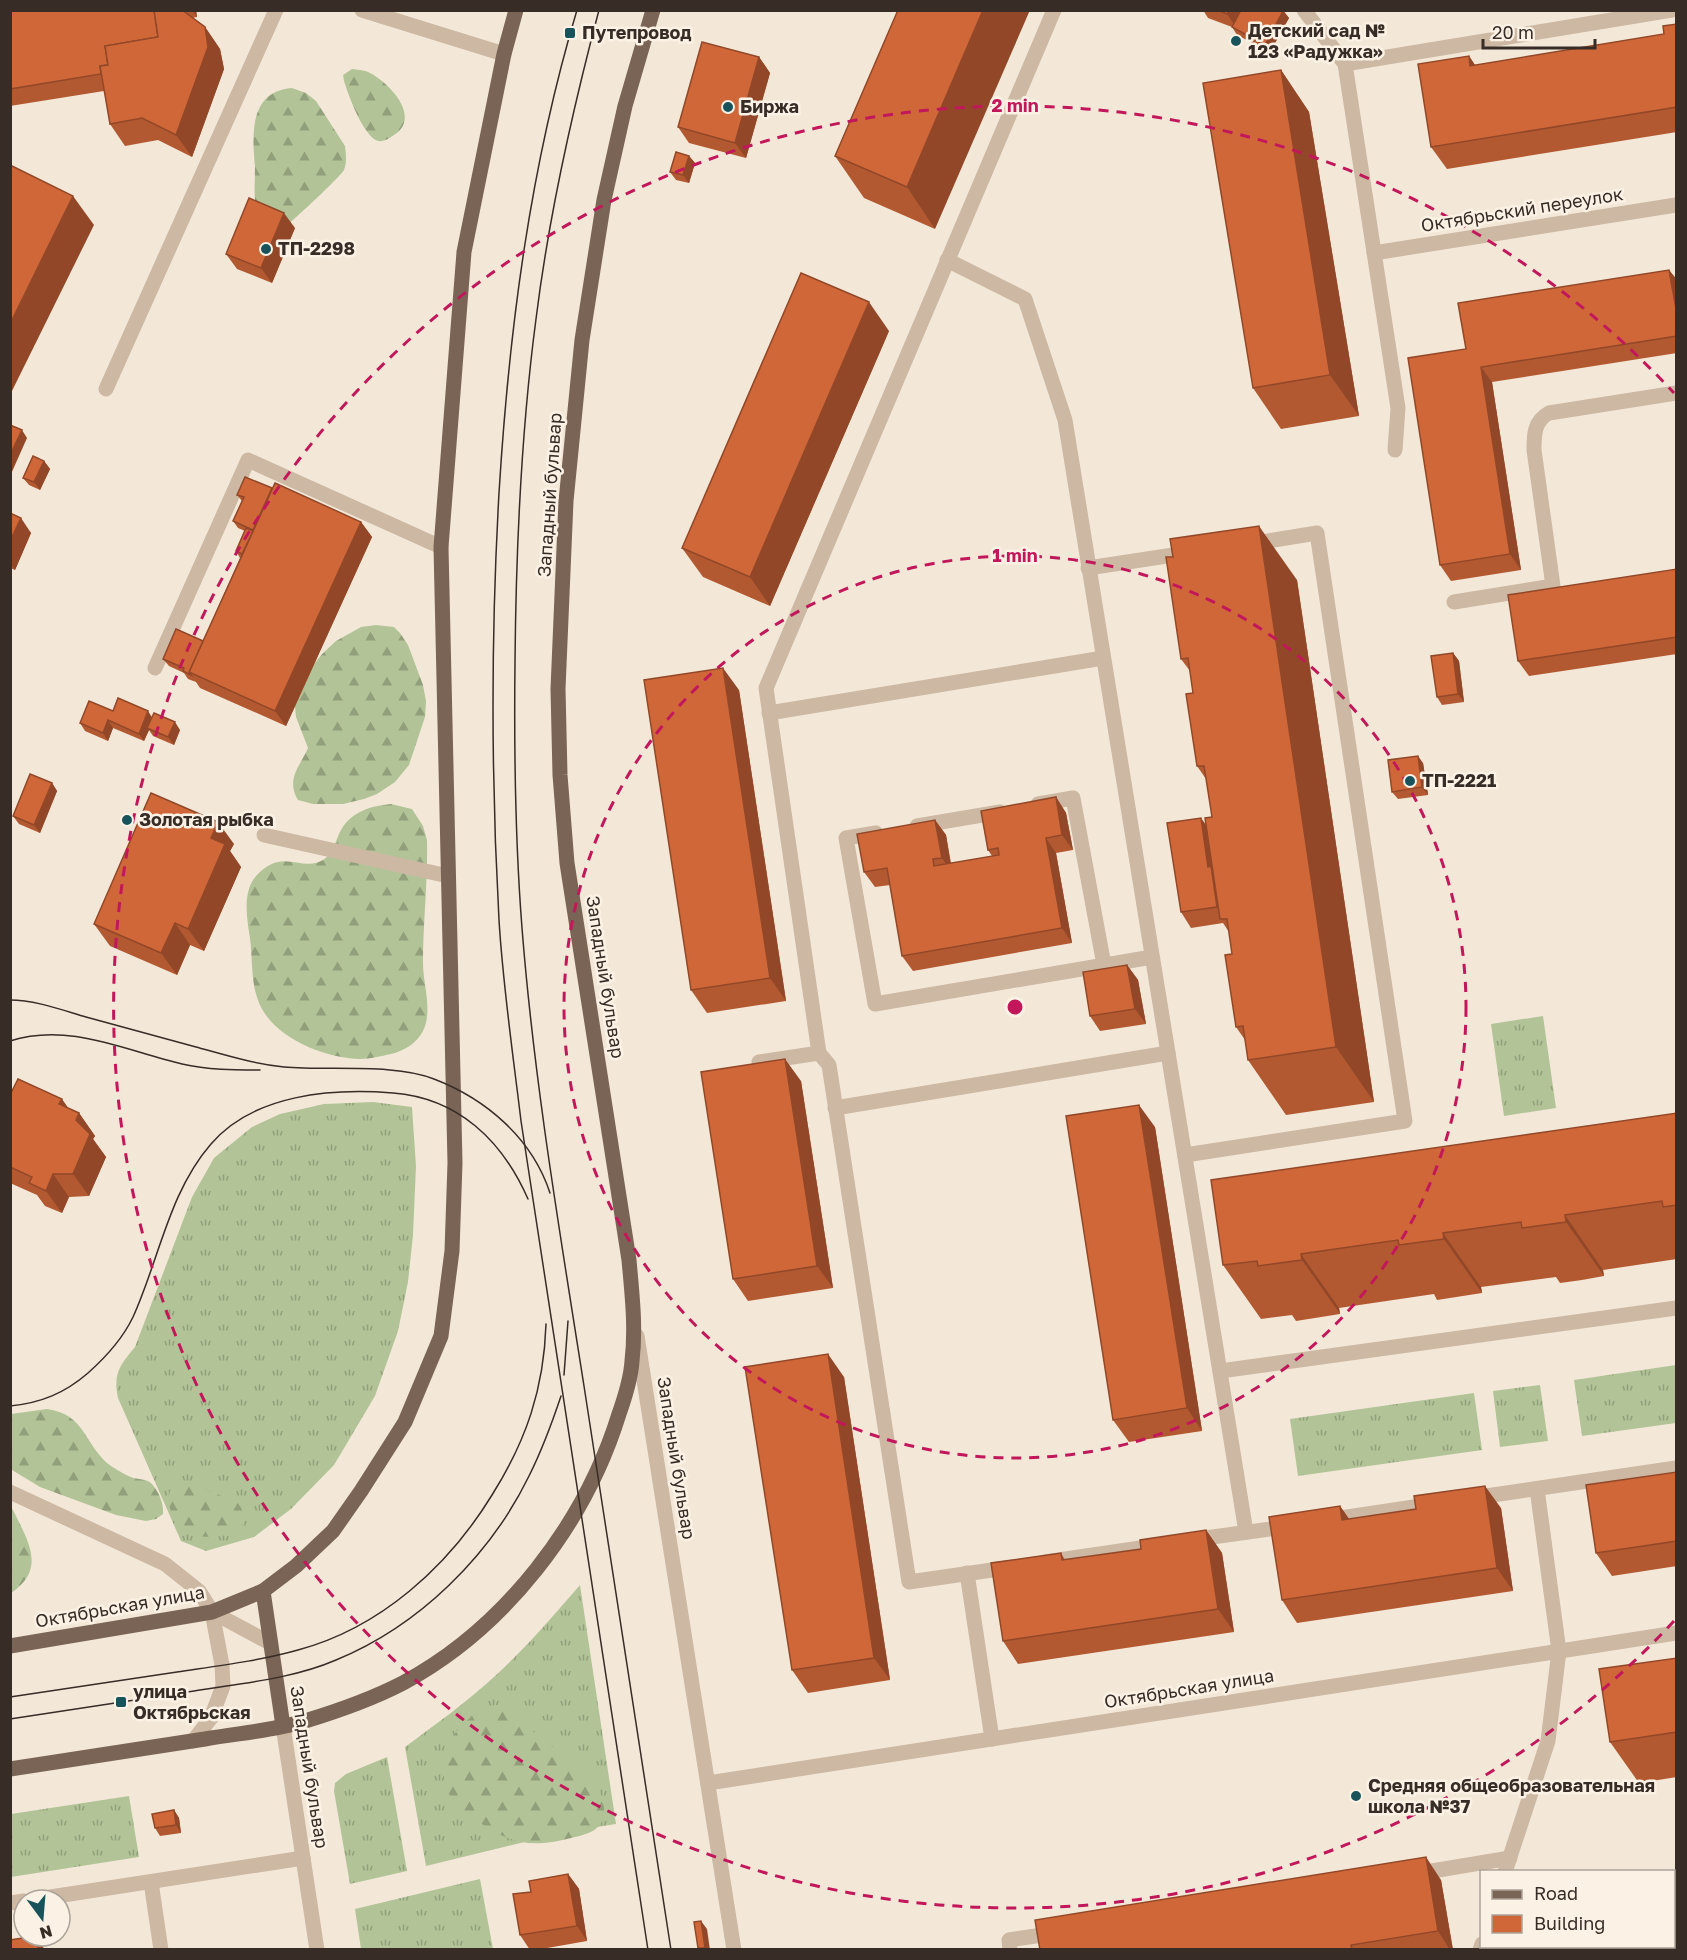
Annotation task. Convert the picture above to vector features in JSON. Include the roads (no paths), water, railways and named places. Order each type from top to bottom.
[{"type":"main road","points":[[448,876],[441,547],[464,252],[504,54],[516,10]]},
{"type":"main road","name":"Западный бульвар","points":[[634,1319],[629,1260],[567,863],[560,775],[558,689],[566,501],[582,340],[604,200],[625,106],[653,10]]},
{"type":"main road","name":"Октябрьская улица","points":[[10,1646],[212,1612],[262,1591],[296,1566],[333,1531],[405,1422],[441,1336],[452,1251],[455,1163],[448,876]]},
{"type":"main road","points":[[10,1769],[302,1722],[351,1706],[403,1683],[447,1655],[488,1621],[520,1589],[553,1547],[597,1472],[614,1432],[625,1396],[632,1362],[634,1319]]},
{"type":"main road","name":"Западный бульвар","points":[[262,1591],[283,1726]]},
{"type":"street","points":[[106,389],[276,10]]},
{"type":"street","points":[[362,10],[504,54]]},
{"type":"street","points":[[1054,10],[766,688],[819,1053],[829,1065],[909,1582],[1677,1468]]},
{"type":"street","points":[[1304,10],[1345,64],[1398,408],[1395,450]]},
{"type":"street","points":[[1345,64],[1672,10]]},
{"type":"street","name":"Октябрьский переулок","points":[[1374,253],[1677,205]]},
{"type":"street","points":[[947,260],[1025,299],[1065,420],[1246,1532]]},
{"type":"street","points":[[1454,602],[1553,586],[1534,450],[1534,434],[1537,423],[1543,416],[1549,413],[1677,393]]},
{"type":"street","points":[[155,668],[248,460],[441,547]]},
{"type":"street","points":[[1185,1155],[1405,1121],[1317,533],[1237,546]]},
{"type":"street","points":[[1088,568],[1203,551]]},
{"type":"street","points":[[769,713],[1102,658]]},
{"type":"street","points":[[1104,965],[1073,798],[846,838],[874,1004],[1152,957]]},
{"type":"street","points":[[264,835],[448,876]]},
{"type":"street","points":[[759,1062],[819,1053]]},
{"type":"street","points":[[836,1108],[1168,1053]]},
{"type":"street","points":[[1220,1371],[1677,1308]]},
{"type":"street","name":"Западный бульвар","points":[[634,1319],[734,1950]]},
{"type":"street","points":[[1405,1875],[1507,1865],[1548,1741],[1559,1651],[1537,1489]]},
{"type":"street","points":[[10,1492],[165,1564],[199,1591],[212,1612],[222,1665],[223,1686],[211,1718],[193,1741]]},
{"type":"street","points":[[967,1574],[992,1739]]},
{"type":"street","points":[[212,1612],[270,1643]]},
{"type":"street","name":"Октябрьская улица","points":[[708,1783],[1677,1633]]},
{"type":"street","name":"Западный бульвар","points":[[283,1726],[317,1950]]},
{"type":"street","points":[[72,1894],[303,1858]]},
{"type":"street","points":[[151,1882],[161,1950]]},
{"type":"street","points":[[1010,1950],[1009,1940],[1067,1931]]},
{"type":"tram line","points":[[577,10],[546,129],[534,189],[516,310],[503,432],[494,600],[493,759],[496,866],[503,970],[521,1121],[648,1950]]},
{"type":"tram line","points":[[599,10],[555,202],[541,280],[531,362],[520,490],[517,576],[516,828],[522,928],[533,1043],[557,1214],[671,1950]]},
{"type":"tram line","points":[[10,1000],[48,1006],[262,1064],[301,1068],[381,1069],[418,1074],[434,1079],[472,1098],[505,1123],[532,1155],[550,1193]]},
{"type":"tram line","points":[[10,1041],[32,1036],[76,1036],[192,1066],[260,1070]]},
{"type":"tram line","points":[[10,1406],[42,1400],[61,1391],[88,1373],[108,1354],[133,1317],[175,1205],[197,1163],[211,1144],[229,1127],[249,1114],[271,1105],[295,1098],[345,1092],[393,1093],[438,1103],[457,1113],[491,1141],[505,1158],[528,1199]]},
{"type":"tram line","points":[[564,1375],[568,1321]]},
{"type":"tram line","points":[[10,1697],[283,1654],[328,1640],[357,1627],[384,1610],[433,1570],[455,1546],[504,1475],[531,1414],[542,1371],[546,1324]]},
{"type":"tram line","points":[[10,1719],[284,1676],[336,1660],[367,1646],[423,1608],[473,1560],[494,1534],[529,1476],[561,1396]]},
{"type":"place","name":"Путепровод","points":[[570,33]]},
{"type":"place","name":"Детский сад № 123 «Радужка»","points":[[1236,41]]},
{"type":"place","name":"Биржа","points":[[728,107]]},
{"type":"place","name":"ТП-2298","points":[[266,249]]},
{"type":"place","name":"ТП-2221","points":[[1410,781]]},
{"type":"place","name":"Золотая рыбка","points":[[127,820]]},
{"type":"place","name":"улица Октябрьская","points":[[121,1702]]},
{"type":"place","name":"Средняя общеобразовательная школа №37","points":[[1356,1796]]}]
